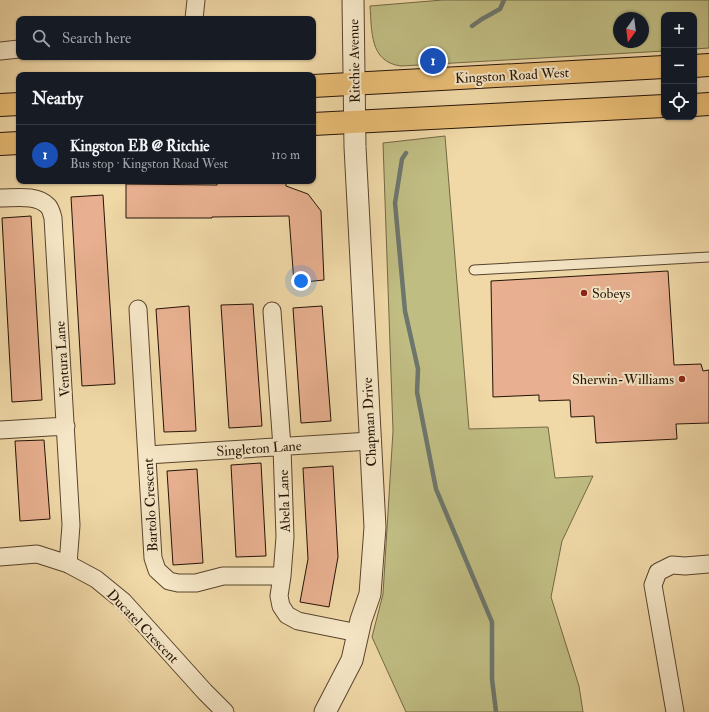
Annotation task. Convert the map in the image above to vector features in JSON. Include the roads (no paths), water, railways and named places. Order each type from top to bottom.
[{"type":"main road","points":[[697,66],[709,65]]},
{"type":"main road","name":"Kingston Road West","points":[[316,86],[661,67]]},
{"type":"main road","points":[[0,105],[16,104]]},
{"type":"main road","points":[[697,105],[709,104]]},
{"type":"main road","points":[[316,124],[661,106]]},
{"type":"main road","points":[[0,144],[16,143]]},
{"type":"street","points":[[194,16],[196,0]]},
{"type":"street","name":"Ritchie Avenue","points":[[353,0],[354,122]]},
{"type":"street","points":[[0,50],[16,50]]},
{"type":"street","name":"Chapman Drive","points":[[325,712],[352,660],[358,633],[370,594],[375,527],[354,122]]},
{"type":"street","name":"Ventura Lane","points":[[0,198],[26,197],[38,200],[48,206],[53,218],[71,525],[68,564]]},
{"type":"street","name":"Bartolo Crescent","points":[[138,309],[153,558],[159,572],[169,580],[178,583],[196,583],[223,576],[282,576]]},
{"type":"street","name":"Abela Lane","points":[[272,311],[282,447],[285,537],[279,596],[281,606],[287,615],[298,621],[358,633]]},
{"type":"street","points":[[0,430],[66,426]]},
{"type":"street","name":"Singleton Lane","points":[[147,455],[370,441]]},
{"type":"street","name":"Ducatel Crescent","points":[[0,557],[37,554],[68,564],[96,579],[123,601],[225,712]]},
{"type":"street","points":[[675,712],[653,585],[658,572],[672,565],[685,566],[709,564]]},
{"type":"lane","points":[[474,270],[709,257]]},
{"type":"waterway","points":[[472,26],[500,9],[504,0]]},
{"type":"waterway","points":[[406,153],[402,159],[395,203],[405,311],[418,369],[417,392],[436,489],[492,622],[492,679],[496,712]]},
{"type":"place","name":"Kingston EB @ Ritchie","points":[[433,61]]},
{"type":"place","name":"Sobeys","points":[[584,293]]},
{"type":"place","name":"Sherwin-Williams","points":[[682,379]]}]
